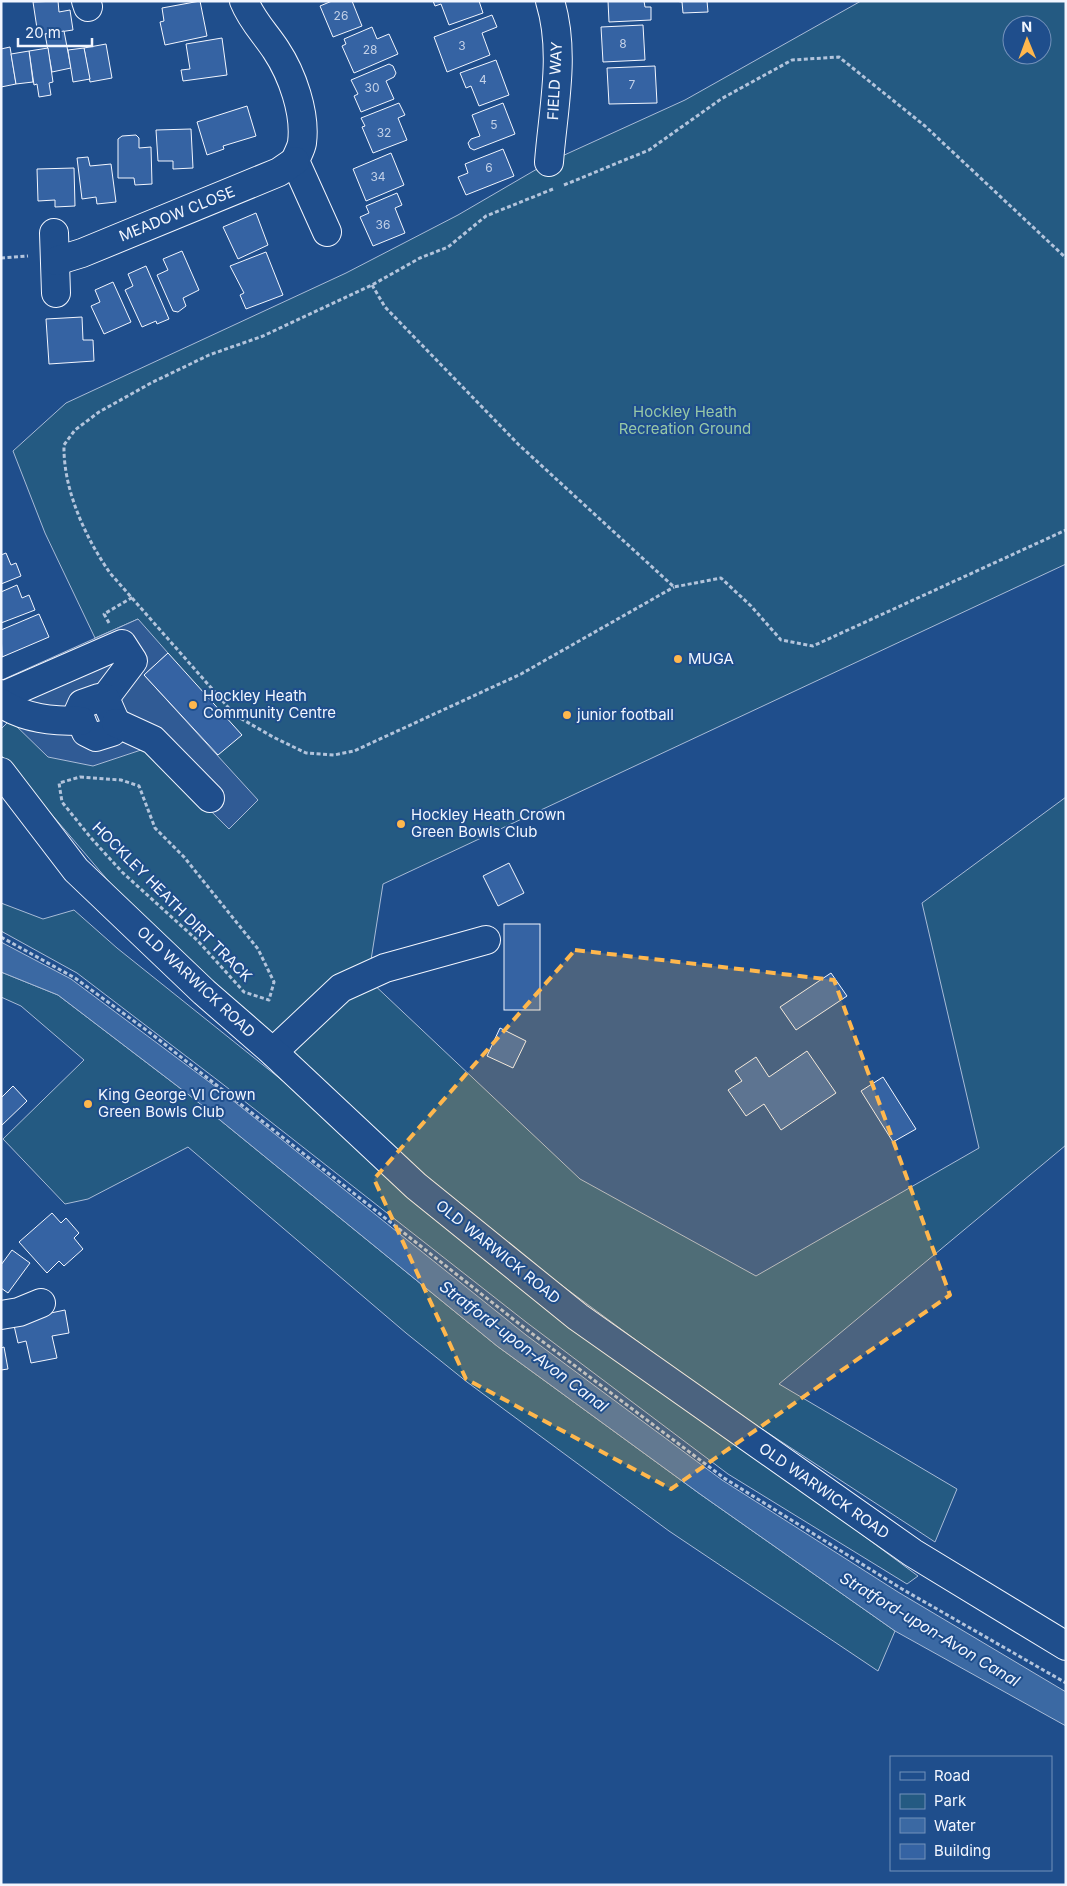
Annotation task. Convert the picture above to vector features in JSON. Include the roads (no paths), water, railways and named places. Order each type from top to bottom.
[{"type":"main road","points":[[244,1],[251,18],[276,50],[293,85],[302,120],[302,144],[295,161],[327,232]]},
{"type":"main road","name":"FIELD WAY","points":[[549,162],[558,56],[556,22],[550,1]]},
{"type":"main road","name":"MEADOW CLOSE","points":[[56,261],[82,253],[279,172],[295,161]]},
{"type":"main road","points":[[54,233],[56,292]]},
{"type":"main road","points":[[1,694],[5,695],[122,644],[133,661],[105,698]]},
{"type":"main road","points":[[105,698],[99,698],[82,704],[78,712],[81,721],[86,732],[96,737],[112,732],[116,723]]},
{"type":"main road","points":[[105,698],[116,723],[153,740],[210,798]]},
{"type":"main road","points":[[1,703],[9,708],[47,720],[81,721]]},
{"type":"main road","name":"OLD WARWICK ROAD","points":[[1,772],[76,870],[204,992],[272,1052],[416,1186],[578,1317],[913,1554],[1066,1646]]},
{"type":"main road","points":[[272,1052],[341,988],[385,968],[486,940]]},
{"type":"main road","points":[[1,1315],[19,1312],[41,1303]]},
{"type":"water","name":"Stratford-upon-Avon Canal","points":[[1,942],[71,979],[216,1087],[526,1335],[722,1480],[898,1592],[1066,1692],[1066,1726],[895,1631],[700,1494],[497,1346],[193,1098],[58,995],[1,972]]},
{"type":"place","name":"MUGA","points":[[678,659]]},
{"type":"place","name":"Hockley Heath Community Centre","points":[[193,705]]},
{"type":"place","name":"junior football","points":[[567,715]]},
{"type":"place","name":"Hockley Heath Crown Green Bowls Club","points":[[401,824]]},
{"type":"place","name":"King George VI Crown Green Bowls Club","points":[[88,1104]]},
{"type":"park label","name":"Hockley Heath Recreation Ground","points":[[685,420]]}]
